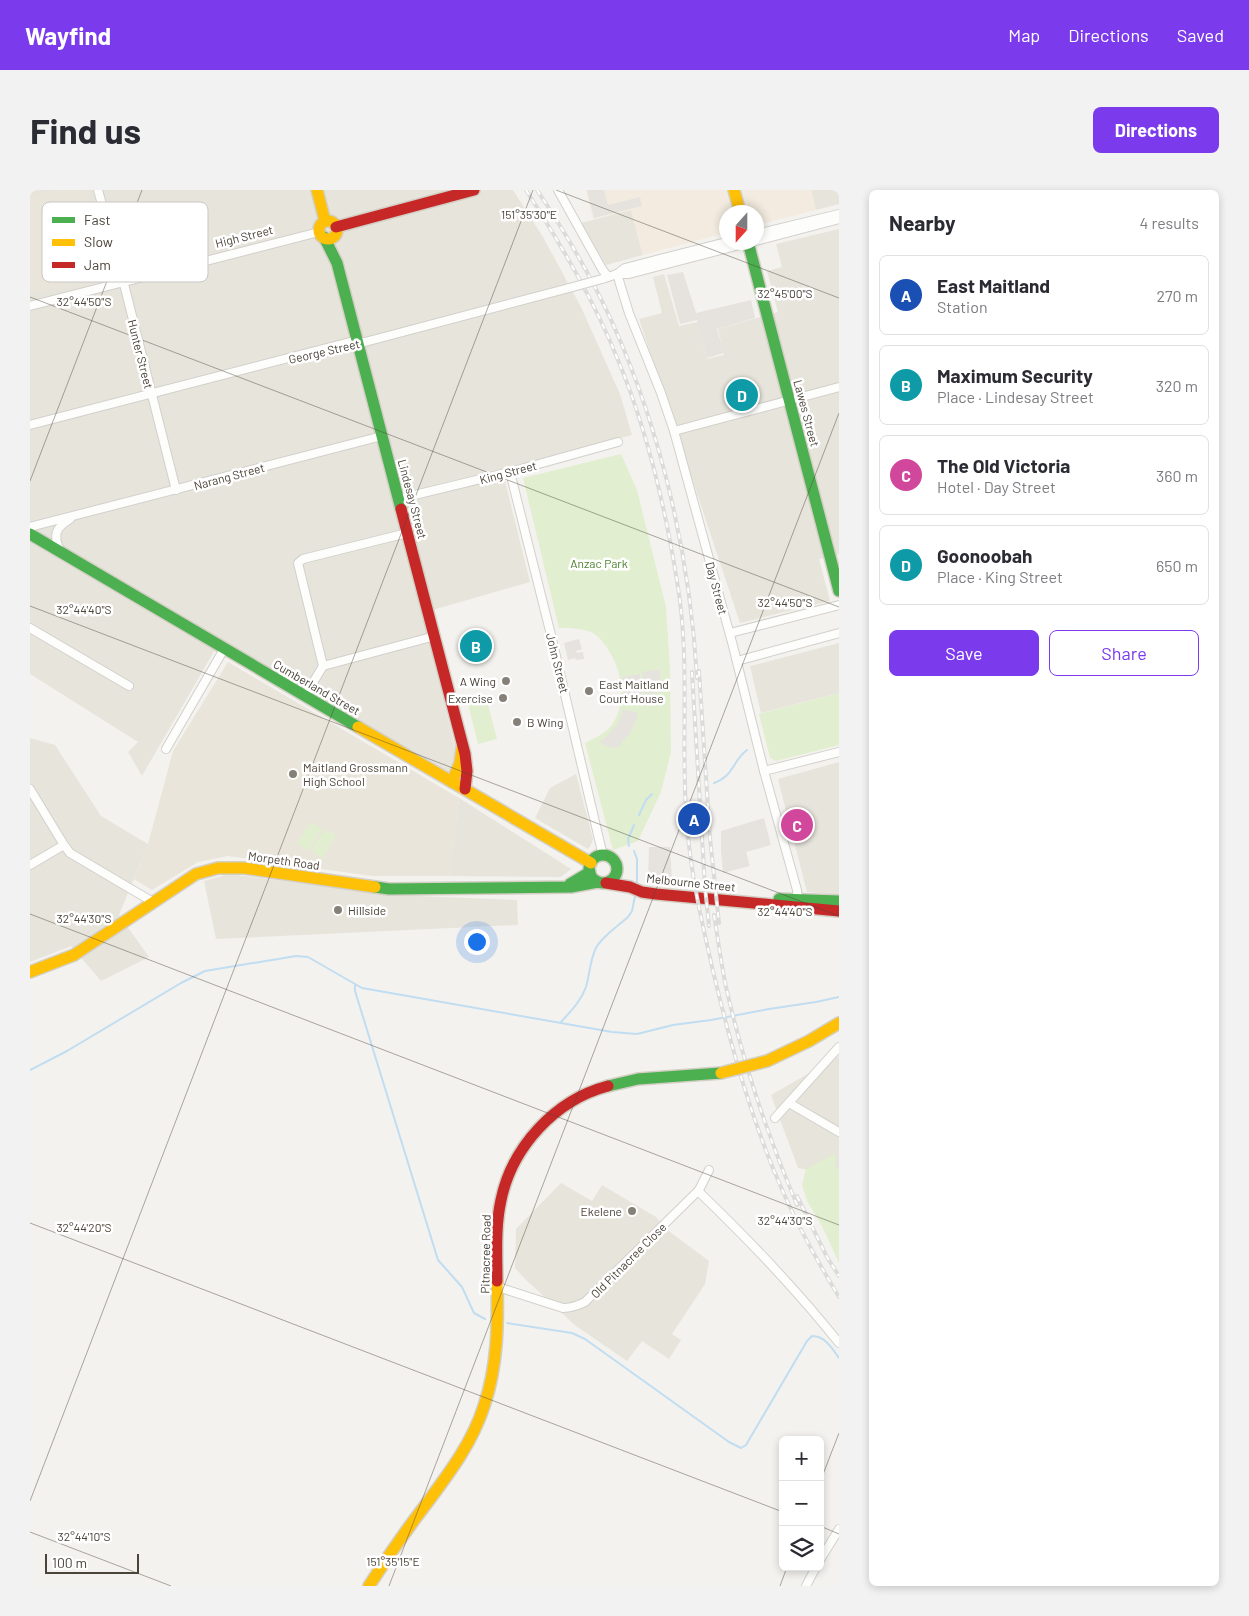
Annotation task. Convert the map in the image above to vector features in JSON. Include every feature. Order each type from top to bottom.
[{"type":"main road","name":"Lindesay Street","points":[[317,190],[468,764],[465,789]]},
{"type":"main road","name":"High Street","points":[[328,230],[474,190]]},
{"type":"main road","points":[[734,190],[738,205]]},
{"type":"main road","name":"Lawes Street","points":[[753,250],[839,591]]},
{"type":"main road","name":"Cumberland Street","points":[[30,534],[465,789],[590,868]]},
{"type":"main road","name":"Lindesay Street","points":[[452,782],[460,763],[462,742]]},
{"type":"main road","points":[[603,856],[612,859],[617,866],[617,872],[614,878],[602,882],[593,878],[590,868],[596,858],[603,856]]},
{"type":"main road","name":"Melbourne Street","points":[[617,866],[622,878],[630,886]]},
{"type":"main road","name":"Morpeth Road","points":[[30,972],[74,955],[196,874],[218,868],[244,868],[389,888],[581,886],[602,882]]},
{"type":"main road","name":"Morpeth Road","points":[[561,886],[577,881],[590,868]]},
{"type":"main road","name":"Melbourne Street","points":[[602,882],[630,886],[642,892],[656,894],[766,905],[839,901]]},
{"type":"main road","name":"Melbourne Street","points":[[798,903],[839,911]]},
{"type":"main road","name":"Pitnacree Road","points":[[369,1586],[463,1453],[477,1426],[490,1391],[496,1353],[497,1225],[501,1198],[510,1172],[523,1147],[540,1125],[580,1096],[600,1088],[627,1081],[721,1073],[767,1061],[809,1041],[839,1023]]},
{"type":"street","points":[[558,190],[602,269],[605,278]]},
{"type":"street","points":[[764,232],[839,214]]},
{"type":"street","name":"George Street","points":[[764,239],[839,219]]},
{"type":"street","name":"High Street","points":[[208,260],[328,230]]},
{"type":"street","name":"George Street","points":[[30,425],[350,342],[365,342],[569,288],[617,274],[625,268],[719,244]]},
{"type":"street","name":"George Street","points":[[617,274],[628,274],[720,250]]},
{"type":"street","name":"Day Street","points":[[617,274],[629,312],[674,431],[730,634],[764,771],[797,890],[798,903]]},
{"type":"street","name":"High Street","points":[[30,306],[119,282]]},
{"type":"street","name":"Hunter Street","points":[[123,282],[176,490]]},
{"type":"street","points":[[674,431],[839,387]]},
{"type":"street","name":"Narang Street","points":[[30,527],[382,436]]},
{"type":"street","name":"King Street","points":[[398,499],[510,472],[618,442]]},
{"type":"street","name":"John Street","points":[[510,472],[603,856]]},
{"type":"street","name":"Narang Street","points":[[60,551],[56,540],[57,530],[62,524],[76,515]]},
{"type":"street","points":[[323,666],[298,563],[303,560],[407,533]]},
{"type":"street","points":[[730,634],[839,605]]},
{"type":"street","points":[[30,628],[129,686]]},
{"type":"street","points":[[737,661],[839,633]]},
{"type":"street","points":[[305,696],[323,666],[435,636]]},
{"type":"street","points":[[166,749],[224,649]]},
{"type":"street","points":[[764,771],[839,752]]},
{"type":"street","points":[[30,789],[70,853],[153,902]]},
{"type":"street","points":[[30,865],[64,845]]},
{"type":"street","points":[[775,1118],[839,1047]]},
{"type":"street","points":[[789,1103],[839,1132]]},
{"type":"street","name":"Old Pitnacree Close","points":[[498,1287],[562,1308],[578,1306],[585,1302],[698,1191],[709,1170]]},
{"type":"street","points":[[698,1191],[801,1298],[839,1343]]},
{"type":"street","points":[[824,1553],[839,1529]]},
{"type":"street","points":[[806,1586],[814,1571]]},
{"type":"shaded area","points":[[30,190],[513,190],[543,237],[581,307],[620,394],[632,435],[502,469],[530,582],[422,613],[455,747],[455,765],[447,774],[220,641],[142,776],[128,752],[138,742],[30,674]]},
{"type":"shaded area","points":[[55,190],[86,190],[89,202],[42,202],[42,282],[75,282],[30,294],[30,197]]},
{"type":"shaded area","points":[[586,190],[811,190],[816,210],[764,223],[764,205],[719,205],[719,235],[643,255],[631,210],[593,219]]},
{"type":"shaded area","points":[[587,190],[604,190],[608,205],[640,197],[642,206],[594,218]]},
{"type":"shaded area","points":[[811,190],[839,190],[839,204],[816,210]]},
{"type":"shaded area","points":[[631,210],[643,255],[606,265],[581,223]]},
{"type":"shaded area","points":[[839,229],[839,554],[819,559],[830,601],[740,623],[639,319],[662,313],[653,277],[664,274],[679,326],[698,322],[707,359],[724,355],[718,329],[778,312],[767,271],[782,267],[776,244]]},
{"type":"shaded area","points":[[683,272],[696,313],[751,300],[755,318],[717,329],[724,353],[707,358],[697,320],[680,324],[667,275]]},
{"type":"shaded area","points":[[579,639],[582,649],[576,651],[577,653],[583,652],[584,659],[576,660],[575,658],[568,660],[564,643]]},
{"type":"shaded area","points":[[839,643],[839,693],[761,713],[750,666]]},
{"type":"shaded area","name":"Maitland Grossmann High School","points":[[228,662],[459,798],[449,876],[372,876],[228,856],[198,862],[152,890],[134,879],[148,844],[173,751]]},
{"type":"shaded area","points":[[659,669],[662,692],[645,695],[642,672]]},
{"type":"shaded area","points":[[640,674],[643,697],[626,699],[622,677]]},
{"type":"shaded area","points":[[623,709],[638,713],[631,732],[618,747],[612,748],[601,744],[600,741],[618,724]]},
{"type":"shaded area","points":[[30,738],[55,745],[101,816],[148,844],[119,915],[149,957],[101,981],[71,946],[30,962]]},
{"type":"shaded area","points":[[839,762],[839,895],[807,892],[778,779]]},
{"type":"shaded area","points":[[576,774],[593,839],[588,849],[535,818],[550,788]]},
{"type":"shaded area","points":[[459,798],[571,869],[561,877],[449,876]]},
{"type":"shaded area","points":[[764,818],[771,845],[746,852],[750,866],[723,873],[721,831]]},
{"type":"shaded area","points":[[649,847],[670,847],[672,881],[648,880]]},
{"type":"shaded area","points":[[229,874],[393,895],[517,900],[518,925],[216,939],[204,881]]},
{"type":"shaded area","points":[[839,1056],[839,1176],[798,1168],[771,1095]]},
{"type":"shaded area","points":[[561,1183],[592,1201],[602,1185],[656,1217],[670,1232],[709,1261],[705,1284],[672,1334],[681,1340],[669,1359],[642,1341],[627,1361],[576,1326],[515,1268],[516,1229]]},
{"type":"green space","name":"Anzac Park","points":[[621,454],[637,490],[666,607],[670,670],[671,752],[661,792],[638,841],[613,850],[585,743],[606,731],[615,720],[621,700],[619,673],[607,647],[593,633],[580,629],[559,628],[523,478]]},
{"type":"green space","points":[[839,693],[839,745],[776,761],[770,758],[759,714]]},
{"type":"green space","points":[[483,695],[486,697],[497,739],[478,744],[467,700]]},
{"type":"green space","points":[[310,822],[322,828],[309,851],[297,844]]},
{"type":"green space","points":[[325,829],[336,835],[323,858],[311,851]]},
{"type":"green space","points":[[836,1153],[835,1166],[839,1170],[839,1263],[822,1226],[807,1201],[802,1185],[806,1169]]},
{"type":"waterway","points":[[714,783],[726,776],[747,750]]},
{"type":"waterway","points":[[639,815],[646,800],[652,794]]},
{"type":"waterway","points":[[629,846],[628,839],[634,825]]},
{"type":"waterway","points":[[634,851],[637,859],[637,882]]},
{"type":"waterway","points":[[561,1022],[584,992],[597,946],[628,917],[632,911],[635,896]]},
{"type":"waterway","points":[[30,1070],[67,1051],[181,983],[205,971],[296,956],[308,957],[362,988],[612,1032],[637,1034],[673,1025],[839,997]]},
{"type":"waterway","points":[[355,985],[355,991],[438,1260],[462,1287],[474,1313],[485,1319]]},
{"type":"waterway","points":[[507,1323],[572,1333],[585,1339],[729,1442],[741,1448],[746,1445],[807,1341],[812,1336],[824,1340],[839,1358]]},
{"type":"railway","points":[[526,190],[588,294],[609,338],[638,414],[654,469],[667,525],[681,611],[687,826],[694,881],[709,953],[735,1056],[752,1112],[772,1167],[797,1221],[839,1297]]},
{"type":"railway","points":[[537,190],[577,254],[604,305],[630,364],[645,407],[671,496],[680,541],[688,587],[697,678]]},
{"type":"railway","points":[[699,671],[710,838],[719,923]]},
{"type":"railway","points":[[692,672],[709,926]]},
{"type":"railway","points":[[714,915],[726,987],[740,1043],[766,1125],[797,1205]]},
{"type":"railway","points":[[797,1196],[827,1257],[839,1276]]},
{"type":"traffic: fast","points":[[324,237],[337,263],[401,509]]},
{"type":"traffic: fast","points":[[750,250],[839,591]]},
{"type":"traffic: fast","points":[[30,534],[358,727]]},
{"type":"traffic: fast","points":[[603,855],[613,859],[617,869],[613,879],[603,883],[593,879],[589,869],[593,859],[603,855]]},
{"type":"traffic: fast","points":[[570,884],[590,872]]},
{"type":"traffic: fast","points":[[375,887],[389,889],[571,887],[598,882]]},
{"type":"traffic: fast","points":[[779,899],[839,901]]},
{"type":"traffic: fast","points":[[608,1086],[638,1079],[721,1073]]},
{"type":"traffic: slow","points":[[317,190],[325,221]]},
{"type":"traffic: slow","points":[[734,190],[738,205]]},
{"type":"traffic: slow","points":[[328,221],[334,224],[337,230],[334,236],[328,239],[322,236],[319,230],[322,224],[328,221]]},
{"type":"traffic: slow","points":[[358,727],[591,863]]},
{"type":"traffic: slow","points":[[452,782],[460,763],[462,748]]},
{"type":"traffic: slow","points":[[30,972],[74,955],[196,874],[218,868],[244,868],[375,887]]},
{"type":"traffic: slow","points":[[767,1061],[809,1041],[839,1023]]},
{"type":"traffic: slow","points":[[721,1073],[767,1061]]},
{"type":"traffic: slow","points":[[369,1586],[395,1546],[458,1459],[479,1420],[489,1391],[495,1360],[497,1281]]},
{"type":"traffic: jam","points":[[336,227],[474,190]]},
{"type":"traffic: jam","points":[[401,509],[465,754],[467,771],[465,789]]},
{"type":"traffic: jam","points":[[606,883],[656,894],[839,911]]},
{"type":"traffic: jam","points":[[497,1281],[499,1210],[507,1180],[515,1162],[526,1144],[554,1114],[570,1102],[608,1086]]},
{"type":"place","name":"Goonoobah","points":[[742,395]]},
{"type":"place","name":"Maximum Security","points":[[476,646]]},
{"type":"place","name":"A Wing","points":[[506,681]]},
{"type":"place","name":"East Maitland Court House","points":[[589,691]]},
{"type":"place","name":"Exercise","points":[[503,698]]},
{"type":"place","name":"B Wing","points":[[517,722]]},
{"type":"place","name":"Maitland Grossmann High School","points":[[293,774]]},
{"type":"place","name":"East Maitland","points":[[694,819]]},
{"type":"place","name":"The Old Victoria","points":[[797,825]]},
{"type":"place","name":"Hillside","points":[[338,910]]},
{"type":"place","name":"Ekelene","points":[[632,1211]]}]
